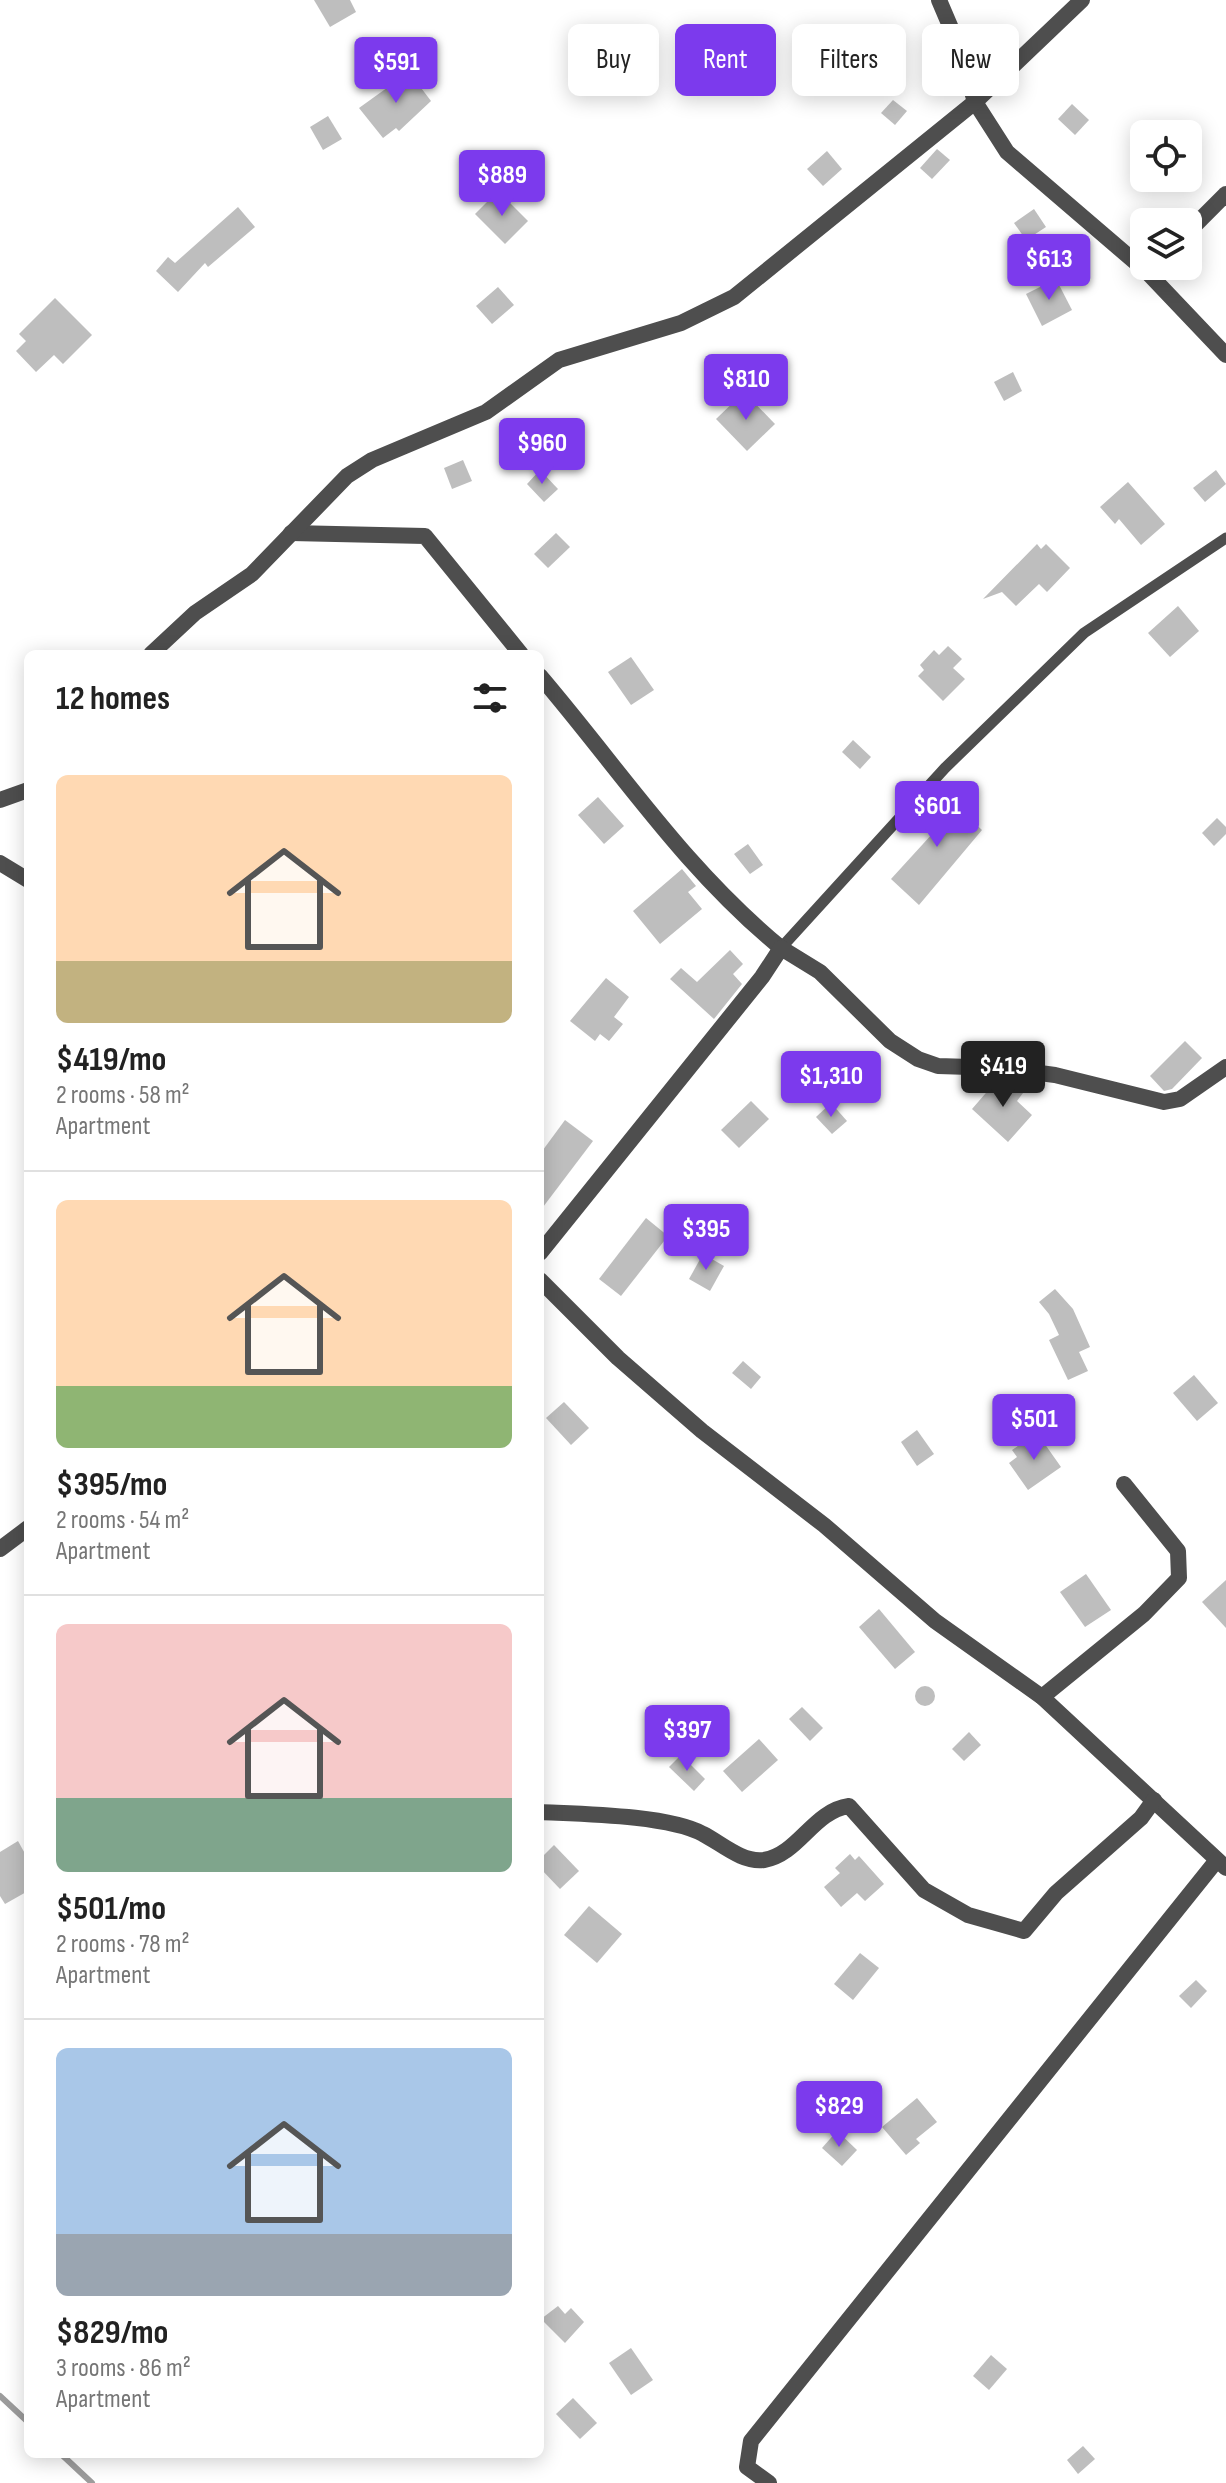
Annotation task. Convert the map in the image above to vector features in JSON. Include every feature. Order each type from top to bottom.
[{"type":"street","points":[[939,0],[959,47],[975,102],[1007,152],[1130,252]]},
{"type":"street","points":[[155,650],[195,613],[252,574],[347,476],[372,460],[486,412],[559,360],[681,323],[734,297],[975,102],[1082,0]]},
{"type":"street","points":[[1202,218],[1226,194]]},
{"type":"street","points":[[1161,280],[1226,355]]},
{"type":"street","points":[[291,533],[425,536],[518,650]]},
{"type":"street","points":[[544,681],[681,852],[731,907],[781,948],[820,972],[890,1041],[918,1059],[938,1066],[1002,1068],[1055,1075],[1164,1102],[1180,1099],[1226,1067]]},
{"type":"street","points":[[0,800],[24,791]]},
{"type":"street","points":[[0,863],[24,878]]},
{"type":"street","points":[[544,1248],[762,977],[781,948]]},
{"type":"street","points":[[544,1284],[618,1358],[702,1431],[824,1525],[935,1621],[1042,1697],[1222,1864],[751,2441],[747,2467],[769,2483]]},
{"type":"street","points":[[1042,1697],[1144,1614],[1179,1578],[1178,1551],[1124,1484]]},
{"type":"street","points":[[0,1549],[24,1531]]},
{"type":"street","points":[[544,1812],[670,1824],[700,1832],[736,1854],[760,1861],[782,1855],[833,1808],[849,1806],[924,1890],[968,1915],[1024,1931],[1056,1893],[1141,1818],[1154,1800]]},
{"type":"lane","points":[[781,948],[945,768],[1084,633],[1226,538]]},
{"type":"building","points":[[314,0],[350,0],[356,12],[330,27]]},
{"type":"building","points":[[409,72],[431,101],[399,131],[396,128],[383,138],[359,108]]},
{"type":"building","points":[[893,100],[907,111],[895,125],[881,113]]},
{"type":"building","points":[[1072,104],[1089,120],[1075,135],[1058,119]]},
{"type":"building","points":[[328,116],[342,139],[323,150],[310,127]]},
{"type":"building","points":[[937,149],[950,160],[932,179],[920,168]]},
{"type":"building","points":[[827,151],[842,169],[823,186],[807,169]]},
{"type":"building","points":[[498,191],[528,221],[505,244],[475,214]]},
{"type":"building","points":[[238,207],[255,227],[208,267],[205,263],[178,292],[156,271],[168,257],[175,263]]},
{"type":"building","points":[[1034,209],[1046,227],[1026,240],[1014,223]]},
{"type":"building","points":[[1056,279],[1072,310],[1042,326],[1026,294]]},
{"type":"building","points":[[498,287],[514,305],[492,324],[476,306]]},
{"type":"building","points":[[55,298],[92,335],[63,364],[54,355],[36,372],[16,351],[26,341],[19,334]]},
{"type":"building","points":[[1013,372],[1022,391],[1004,401],[994,382]]},
{"type":"building","points":[[744,392],[775,424],[747,451],[716,419]]},
{"type":"building","points":[[463,460],[472,481],[452,489],[444,468]]},
{"type":"building","points":[[540,470],[558,489],[544,502],[527,484]]},
{"type":"building","points":[[1216,470],[1226,484],[1205,502],[1193,488]]},
{"type":"building","points":[[1128,482],[1165,524],[1141,545],[1119,519],[1115,524],[1100,507]]},
{"type":"building","points":[[556,533],[570,547],[548,568],[534,554]]},
{"type":"building","points":[[1037,544],[1041,549],[1046,544],[1070,568],[1047,592],[1039,584],[1016,606],[1002,592],[983,599]]},
{"type":"building","points":[[1178,606],[1199,631],[1170,657],[1148,633]]},
{"type":"building","points":[[948,646],[962,659],[953,668],[965,679],[943,701],[918,676],[924,670],[920,665],[934,650],[939,655]]},
{"type":"building","points":[[631,657],[654,690],[631,705],[608,672]]},
{"type":"building","points":[[853,740],[871,757],[860,769],[842,752]]},
{"type":"building","points":[[938,789],[982,830],[919,905],[891,879],[933,833],[929,829],[941,816],[926,802]]},
{"type":"building","points":[[598,797],[624,826],[604,844],[578,815]]},
{"type":"building","points":[[1217,818],[1226,827],[1226,834],[1214,846],[1202,833]]},
{"type":"building","points":[[748,844],[763,865],[750,874],[734,854]]},
{"type":"building","points":[[682,869],[696,886],[688,892],[702,909],[660,944],[633,911]]},
{"type":"building","points":[[730,950],[743,964],[733,974],[742,984],[714,1019],[670,979],[681,968],[697,982]]},
{"type":"building","points":[[606,978],[629,997],[614,1017],[623,1024],[609,1041],[600,1034],[595,1041],[570,1021]]},
{"type":"building","points":[[1185,1041],[1202,1058],[1172,1089],[1164,1091],[1150,1076]]},
{"type":"building","points":[[998,1079],[1009,1080],[1023,1093],[1017,1101],[1032,1115],[1008,1142],[972,1109]]},
{"type":"building","points":[[751,1101],[769,1119],[739,1148],[721,1130]]},
{"type":"building","points":[[831,1103],[847,1121],[832,1134],[816,1117]]},
{"type":"building","points":[[565,1120],[593,1141],[544,1206],[544,1149]]},
{"type":"building","points":[[646,1218],[668,1236],[621,1296],[599,1279]]},
{"type":"building","points":[[703,1254],[724,1266],[710,1291],[689,1279]]},
{"type":"building","points":[[1055,1289],[1073,1309],[1090,1347],[1079,1352],[1088,1371],[1068,1380],[1049,1340],[1059,1335],[1039,1302]]},
{"type":"building","points":[[743,1361],[761,1377],[751,1389],[732,1373]]},
{"type":"building","points":[[1194,1375],[1218,1403],[1197,1421],[1173,1393]]},
{"type":"building","points":[[564,1402],[589,1428],[571,1445],[546,1418]]},
{"type":"building","points":[[917,1430],[934,1454],[917,1466],[901,1442]]},
{"type":"building","points":[[1037,1433],[1061,1467],[1028,1490],[1009,1463],[1017,1457],[1012,1450]]},
{"type":"building","points":[[1086,1574],[1111,1610],[1085,1627],[1060,1592]]},
{"type":"building","points":[[1226,1580],[1226,1628],[1202,1602]]},
{"type":"building","points":[[879,1609],[915,1652],[895,1669],[859,1627]]},
{"type":"building","points":[[921,1686],[929,1686],[935,1696],[929,1706],[921,1706],[915,1700],[915,1692]]},
{"type":"building","points":[[802,1707],[823,1728],[810,1741],[789,1719]]},
{"type":"building","points":[[969,1732],[981,1745],[964,1761],[952,1749]]},
{"type":"building","points":[[759,1739],[778,1760],[742,1792],[723,1771]]},
{"type":"building","points":[[681,1755],[705,1779],[694,1791],[669,1767]]},
{"type":"building","points":[[18,1841],[24,1852],[24,1893],[5,1904],[0,1896],[0,1852]]},
{"type":"building","points":[[554,1845],[579,1871],[560,1889],[544,1872],[544,1855]]},
{"type":"building","points":[[850,1854],[855,1860],[859,1856],[884,1884],[865,1901],[857,1893],[841,1907],[824,1887],[840,1873],[835,1868]]},
{"type":"building","points":[[589,1906],[622,1934],[597,1963],[564,1935]]},
{"type":"building","points":[[860,1953],[879,1968],[853,2000],[834,1984]]},
{"type":"building","points":[[1196,1980],[1207,1991],[1191,2008],[1179,1996]]},
{"type":"building","points":[[917,2098],[937,2122],[916,2139],[920,2143],[906,2155],[882,2127]]},
{"type":"building","points":[[837,2131],[857,2150],[842,2166],[822,2148]]},
{"type":"building","points":[[558,2306],[565,2314],[571,2308],[584,2322],[565,2343],[544,2322],[544,2317]]},
{"type":"building","points":[[631,2348],[653,2380],[631,2395],[609,2363]]},
{"type":"building","points":[[991,2355],[1007,2369],[989,2390],[973,2376]]},
{"type":"building","points":[[573,2398],[597,2423],[580,2439],[556,2414]]},
{"type":"building","points":[[1083,2446],[1095,2459],[1078,2474],[1067,2460]]},
{"type":"waterway","points":[[0,2396],[24,2418]]},
{"type":"waterway","points":[[65,2458],[92,2483]]}]
